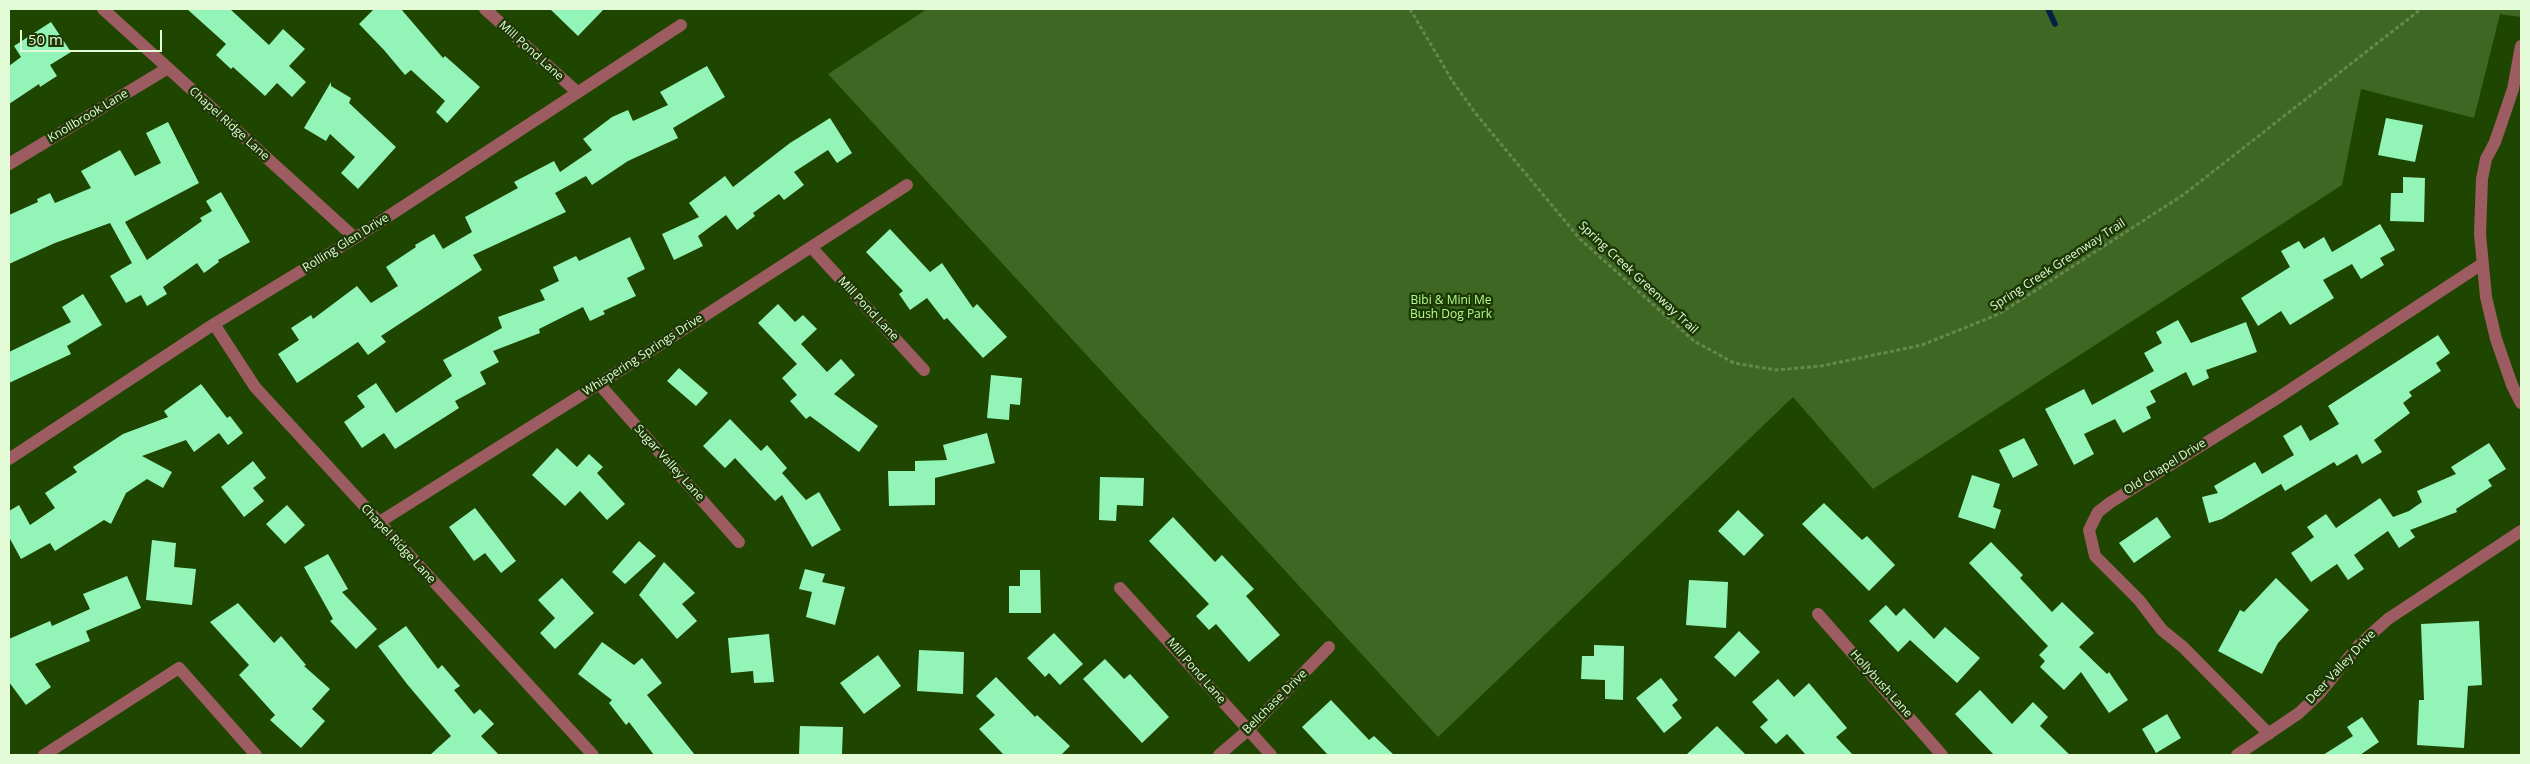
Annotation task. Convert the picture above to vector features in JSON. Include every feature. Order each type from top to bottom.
[{"type":"street","name":"Chapel Ridge Lane","points":[[103,9],[355,238]]},
{"type":"street","name":"Mill Pond Lane","points":[[485,9],[576,92]]},
{"type":"street","name":"Rolling Glen Drive","points":[[9,458],[214,324],[355,238],[681,25]]},
{"type":"street","points":[[2521,46],[2513,89],[2495,142],[2486,159],[2482,179],[2480,234],[2486,297],[2496,338],[2512,385],[2521,403]]},
{"type":"street","name":"Knollbrook Lane","points":[[9,164],[168,68]]},
{"type":"street","name":"Whispering Springs Drive","points":[[378,523],[599,384],[906,185]]},
{"type":"street","name":"Mill Pond Lane","points":[[811,247],[924,370]]},
{"type":"street","name":"Old Chapel Drive","points":[[2269,734],[2183,647],[2162,630],[2139,600],[2095,556],[2089,530],[2098,512],[2111,502],[2276,399],[2482,264]]},
{"type":"street","name":"Chapel Ridge Lane","points":[[214,324],[255,387],[593,755]]},
{"type":"street","name":"Sugar Valley Lane","points":[[599,384],[739,542]]},
{"type":"street","name":"Deer Valley Drive","points":[[2237,755],[2299,713],[2319,694],[2359,645],[2388,619],[2521,531]]},
{"type":"street","name":"Mill Pond Lane","points":[[1120,588],[1151,620],[1247,731],[1271,755]]},
{"type":"street","name":"Hollybush Lane","points":[[1818,614],[1942,755]]},
{"type":"street","name":"Bellchase Drive","points":[[1219,755],[1247,731],[1329,647]]},
{"type":"street","points":[[44,755],[179,668],[256,755]]},
{"type":"path","name":"Spring Creek Greenway Trail","points":[[1410,9],[1452,82],[1580,239],[1694,341],[1734,363],[1776,370],[1821,366],[1922,345],[1999,314],[2183,194],[2421,9]]},
{"type":"green space","name":"Bibi & Mini Me Bush Dog Park","points":[[927,9],[2521,9],[2521,17],[2500,14],[2474,118],[2361,89],[2342,185],[1873,489],[1793,397],[1438,737],[828,74]]},
{"type":"building","points":[[187,9],[230,9],[269,45],[283,29],[305,49],[289,66],[306,82],[292,97],[277,83],[265,96],[233,67],[231,69],[216,55],[226,44]]},
{"type":"building","points":[[374,9],[401,9],[443,58],[445,56],[480,87],[447,123],[436,112],[445,101],[411,70],[405,75],[359,24]]},
{"type":"building","points":[[550,9],[604,9],[578,36]]},
{"type":"building","points":[[51,22],[71,52],[50,65],[57,76],[40,87],[39,84],[9,104],[9,66],[21,57],[14,46]]},
{"type":"building","points":[[707,66],[725,97],[673,128],[678,138],[628,161],[592,185],[586,176],[555,193],[566,212],[473,255],[482,270],[381,336],[386,342],[368,355],[358,342],[297,383],[278,354],[299,340],[291,328],[311,315],[313,319],[357,286],[371,303],[398,286],[386,267],[416,247],[415,245],[434,234],[443,249],[472,232],[465,217],[518,188],[514,182],[554,161],[560,172],[592,150],[583,139],[612,117],[628,110],[633,121],[668,105],[660,92]]},
{"type":"building","points":[[331,82],[331,86],[351,98],[349,103],[396,147],[358,189],[341,173],[355,157],[330,134],[326,141],[304,128]]},
{"type":"building","points":[[830,118],[852,153],[837,163],[828,150],[794,172],[804,185],[784,200],[779,194],[753,213],[755,216],[737,230],[726,215],[698,236],[703,246],[674,260],[662,234],[699,217],[689,203],[725,176],[733,187],[790,143]]},
{"type":"building","points":[[2386,118],[2423,125],[2415,162],[2378,155]]},
{"type":"building","points":[[168,122],[199,183],[125,222],[147,260],[202,221],[200,218],[212,211],[206,201],[221,192],[250,242],[218,260],[219,262],[204,273],[197,263],[163,287],[167,294],[147,306],[141,295],[126,303],[110,276],[132,263],[110,223],[55,243],[9,264],[9,215],[38,202],[37,199],[50,193],[55,203],[91,188],[81,171],[120,150],[135,176],[161,163],[146,133]]},
{"type":"building","points":[[2403,177],[2425,178],[2424,222],[2390,221],[2391,193],[2403,193]]},
{"type":"building","points":[[2380,224],[2395,250],[2380,258],[2384,265],[2361,279],[2352,264],[2323,280],[2334,298],[2290,325],[2281,311],[2258,326],[2241,298],[2290,267],[2281,251],[2299,241],[2304,249],[2324,237],[2332,252]]},
{"type":"building","points":[[890,229],[930,272],[942,263],[973,308],[977,304],[1007,337],[983,358],[947,318],[944,320],[927,298],[910,310],[899,294],[903,291],[866,252]]},
{"type":"building","points":[[630,237],[645,269],[627,278],[636,296],[603,311],[605,314],[590,321],[583,307],[539,329],[540,333],[493,351],[499,362],[480,372],[486,384],[455,401],[459,408],[395,449],[384,433],[362,448],[344,422],[365,407],[357,396],[376,383],[396,413],[452,376],[443,360],[502,328],[498,317],[545,300],[540,290],[559,281],[553,267],[576,256],[579,261]]},
{"type":"building","points":[[83,294],[102,325],[67,346],[71,354],[9,383],[9,352],[71,322],[62,307]]},
{"type":"building","points":[[778,304],[795,322],[803,315],[817,329],[801,344],[827,372],[841,359],[855,375],[834,394],[878,426],[859,452],[810,416],[806,419],[790,401],[797,395],[782,378],[797,364],[758,323]]},
{"type":"building","points":[[2178,320],[2191,343],[2246,322],[2257,352],[2206,370],[2209,378],[2193,386],[2186,372],[2150,391],[2156,402],[2146,407],[2151,418],[2123,433],[2115,419],[2084,434],[2094,454],[2074,465],[2045,409],[2084,389],[2092,405],[2154,371],[2144,353],[2162,343],[2156,332]]},
{"type":"building","points":[[2438,335],[2450,353],[2436,363],[2441,371],[2409,392],[2412,396],[2403,403],[2410,413],[2374,440],[2382,452],[2362,464],[2357,454],[2337,466],[2334,462],[2285,491],[2281,484],[2222,519],[2209,523],[2202,497],[2218,493],[2214,486],[2255,462],[2262,474],[2294,455],[2283,436],[2301,425],[2310,441],[2339,424],[2328,406]]},
{"type":"building","points":[[679,368],[708,393],[696,406],[667,381]]},
{"type":"building","points":[[991,375],[1022,378],[1020,405],[1010,404],[1009,420],[987,418]]},
{"type":"building","points":[[201,384],[227,418],[230,416],[243,433],[228,445],[219,433],[194,452],[186,440],[142,456],[172,472],[163,488],[147,479],[126,493],[111,524],[104,520],[55,551],[50,543],[21,559],[9,537],[9,511],[19,505],[30,525],[55,508],[45,493],[77,472],[73,467],[123,434],[168,417],[164,411]]},
{"type":"building","points":[[730,419],[761,451],[767,445],[787,468],[782,473],[806,500],[819,492],[841,530],[812,547],[782,495],[775,501],[735,458],[725,468],[703,446]]},
{"type":"building","points":[[987,433],[995,463],[935,478],[935,505],[889,506],[888,471],[915,471],[915,461],[947,460],[943,445]]},
{"type":"building","points":[[2024,438],[2038,465],[2013,478],[1999,450]]},
{"type":"building","points":[[2489,443],[2506,469],[2488,480],[2492,486],[2456,509],[2457,512],[2410,530],[2415,537],[2399,548],[2388,531],[2354,555],[2364,569],[2348,580],[2337,564],[2311,582],[2291,553],[2314,537],[2307,527],[2326,514],[2336,528],[2380,498],[2393,517],[2409,511],[2422,502],[2417,491],[2456,474],[2451,467]]},
{"type":"building","points":[[557,448],[577,467],[589,454],[603,467],[597,473],[625,504],[607,520],[580,491],[565,506],[532,475]]},
{"type":"building","points":[[253,461],[266,478],[253,488],[264,501],[244,517],[221,487]]},
{"type":"building","points":[[1972,475],[2000,484],[1993,507],[2001,510],[1995,529],[1958,517]]},
{"type":"building","points":[[1100,477],[1144,478],[1143,506],[1117,505],[1116,521],[1099,520]]},
{"type":"building","points":[[1824,503],[1862,540],[1867,536],[1895,565],[1869,591],[1802,524]]},
{"type":"building","points":[[287,505],[305,525],[285,544],[266,524]]},
{"type":"building","points":[[475,508],[516,561],[501,573],[485,553],[474,561],[449,527]]},
{"type":"building","points":[[1738,510],[1764,535],[1744,556],[1718,531]]},
{"type":"building","points":[[1173,517],[1215,562],[1222,555],[1254,589],[1246,596],[1280,635],[1249,662],[1216,624],[1209,630],[1196,616],[1209,604],[1149,541]]},
{"type":"building","points":[[2157,517],[2171,537],[2134,563],[2119,543]]},
{"type":"building","points":[[152,540],[176,543],[174,567],[196,569],[192,605],[146,600]]},
{"type":"building","points":[[639,541],[656,556],[625,584],[612,572]]},
{"type":"building","points":[[1991,542],[2023,575],[2020,578],[2052,612],[2062,602],[2094,633],[2079,647],[2107,674],[2109,672],[2128,700],[2109,713],[2081,672],[2064,690],[2040,667],[2045,661],[2039,655],[2048,646],[1969,563]]},
{"type":"building","points":[[328,554],[348,589],[342,592],[377,629],[356,649],[330,621],[333,619],[304,567]]},
{"type":"building","points":[[664,562],[695,593],[682,604],[697,621],[677,639],[639,595]]},
{"type":"building","points":[[805,569],[825,574],[822,582],[845,587],[835,625],[806,617],[812,592],[799,589]]},
{"type":"building","points":[[1020,570],[1040,570],[1041,613],[1009,613],[1009,586],[1020,586]]},
{"type":"building","points":[[127,576],[141,608],[86,631],[90,641],[35,664],[51,687],[26,705],[9,682],[9,639],[50,621],[52,626],[90,609],[83,594]]},
{"type":"building","points":[[562,578],[594,613],[555,649],[540,633],[555,618],[538,600]]},
{"type":"building","points":[[2276,578],[2309,610],[2278,643],[2262,674],[2218,651],[2240,610],[2244,612]]},
{"type":"building","points":[[1689,580],[1728,582],[1726,628],[1686,625]]},
{"type":"building","points":[[238,603],[274,643],[281,636],[306,665],[304,666],[330,689],[312,709],[325,721],[301,748],[270,720],[275,715],[239,675],[249,665],[210,622]]},
{"type":"building","points":[[1886,605],[1896,616],[1904,608],[1934,639],[1945,627],[1980,658],[1957,683],[1910,640],[1898,652],[1869,621]]},
{"type":"building","points":[[2479,621],[2482,685],[2468,686],[2464,748],[2417,745],[2419,700],[2424,700],[2421,624]]},
{"type":"building","points":[[406,626],[438,669],[442,665],[460,686],[454,690],[474,714],[480,709],[494,724],[481,736],[499,755],[430,755],[451,736],[378,646]]},
{"type":"building","points":[[1739,631],[1760,652],[1735,677],[1714,657]]},
{"type":"building","points":[[1054,633],[1083,664],[1060,685],[1049,673],[1045,677],[1027,658]]},
{"type":"building","points":[[769,634],[774,682],[754,683],[753,671],[731,673],[728,638]]},
{"type":"building","points":[[602,642],[634,665],[642,658],[662,683],[647,695],[695,755],[654,755],[629,722],[626,725],[609,703],[612,700],[578,674]]},
{"type":"building","points":[[1594,645],[1624,646],[1623,700],[1605,699],[1605,680],[1581,679],[1582,656],[1594,656]]},
{"type":"building","points":[[919,650],[964,652],[963,694],[917,691]]},
{"type":"building","points":[[878,655],[901,686],[864,714],[840,683]]},
{"type":"building","points":[[1105,659],[1124,679],[1130,674],[1169,717],[1142,743],[1083,679]]},
{"type":"building","points":[[996,677],[1035,717],[1037,715],[1070,746],[1061,755],[1004,755],[979,729],[995,715],[976,696]]},
{"type":"building","points":[[1661,678],[1678,700],[1672,705],[1682,718],[1664,733],[1636,698]]},
{"type":"building","points":[[1778,679],[1794,697],[1809,683],[1847,728],[1836,737],[1853,755],[1806,755],[1787,734],[1776,744],[1760,727],[1768,720],[1752,702]]},
{"type":"building","points":[[1980,690],[2012,724],[2033,702],[2048,717],[2040,726],[2070,755],[1994,755],[1955,714]]},
{"type":"building","points":[[1331,700],[1369,740],[1374,736],[1394,755],[1328,755],[1302,727]]},
{"type":"building","points":[[2167,714],[2181,738],[2156,753],[2142,729]]},
{"type":"building","points":[[2362,717],[2379,742],[2360,755],[2323,755],[2353,736],[2347,727]]},
{"type":"building","points":[[800,726],[843,727],[842,754],[799,755]]},
{"type":"building","points":[[1717,726],[1746,755],[1686,755]]},
{"type":"waterway","points":[[2048,9],[2055,24]]}]
